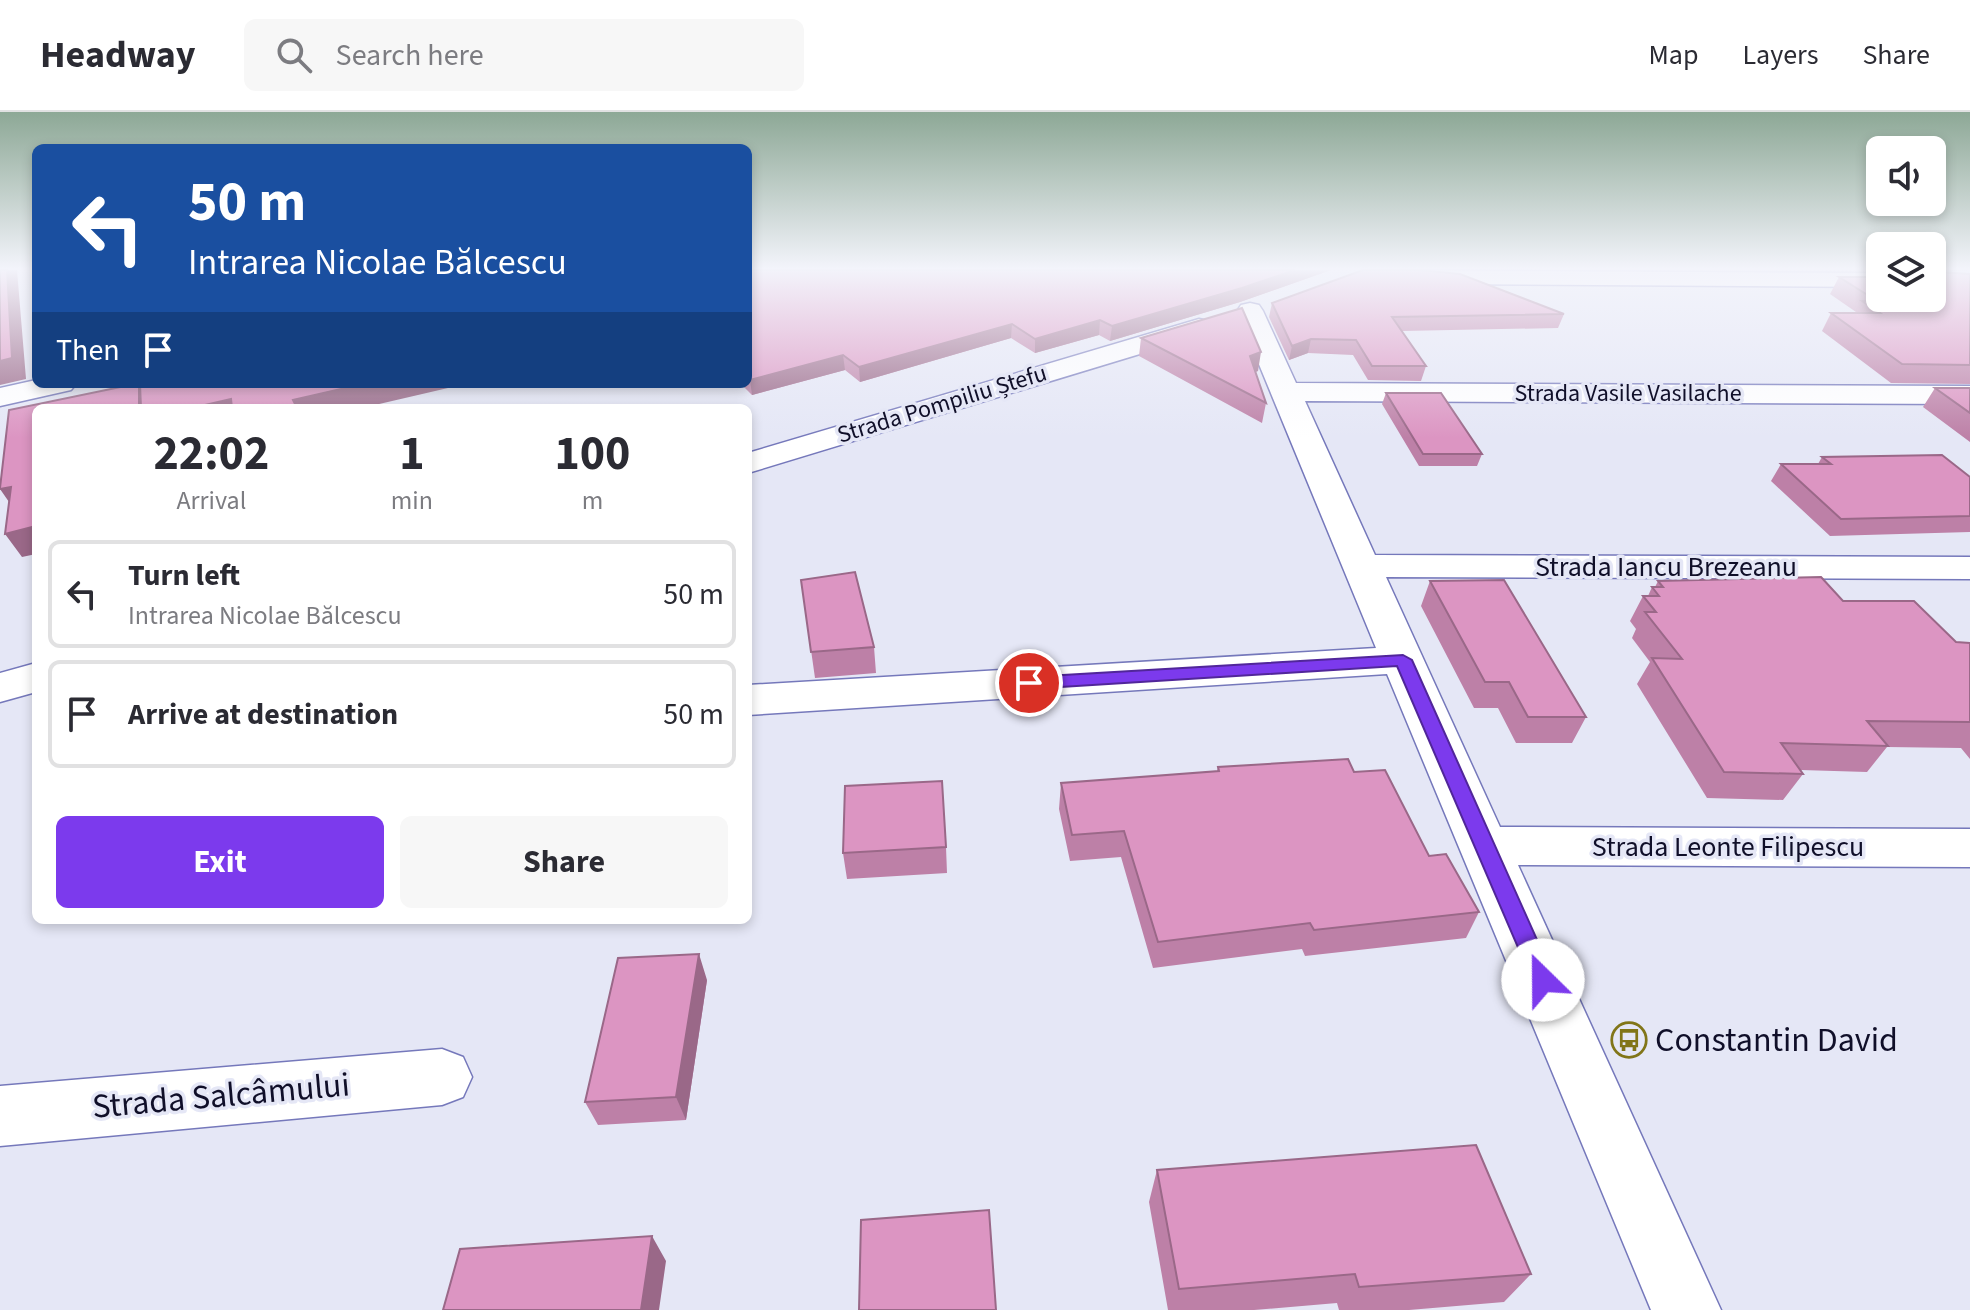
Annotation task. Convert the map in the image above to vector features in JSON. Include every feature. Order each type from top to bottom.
[{"type":"street","name":"Strada Pompiliu Ștefu","points":[[752,462],[1199,326]]},
{"type":"street","name":"Strada Pompiliu Ștefu","points":[[1269,326],[1286,392]]},
{"type":"street","points":[[0,397],[42,388]]},
{"type":"street","name":"Strada Vasile Vasilache","points":[[1286,392],[1970,395]]},
{"type":"street","points":[[1286,392],[1686,1310]]},
{"type":"street","name":"Strada Iancu Brezeanu","points":[[1362,566],[1970,568]]},
{"type":"street","points":[[752,700],[1403,660]]},
{"type":"street","points":[[0,688],[32,678]]},
{"type":"street","name":"Strada Leonte Filipescu","points":[[1485,846],[1970,848]]},
{"type":"street","name":"Strada Salcâmului","points":[[0,1116],[442,1077]]},
{"type":"building","points":[[0,326],[10,326],[12,358],[0,361]]},
{"type":"building","points":[[752,326],[1005,326],[859,367],[843,355],[752,379]]},
{"type":"building","points":[[1015,326],[1080,326],[1035,339]]},
{"type":"building","points":[[1182,326],[1250,326],[1261,352],[1250,356],[1266,403],[1141,338]]},
{"type":"building","points":[[1283,326],[1398,326],[1426,366],[1372,366],[1356,340],[1311,339],[1292,346]]},
{"type":"building","points":[[1849,326],[1970,326],[1970,365],[1902,364]]},
{"type":"building","points":[[116,388],[139,388],[139,404],[38,404]]},
{"type":"building","points":[[140,388],[346,388],[293,400],[295,404],[232,404],[231,399],[209,404],[141,404]]},
{"type":"building","points":[[1935,388],[1970,388],[1970,413]]},
{"type":"building","points":[[1386,393],[1441,393],[1482,454],[1423,454]]},
{"type":"building","points":[[32,405],[32,527],[5,534],[11,487],[0,488],[9,410]]},
{"type":"building","points":[[1942,455],[1970,477],[1970,516],[1841,519],[1781,464],[1831,464],[1822,457]]},
{"type":"building","points":[[855,572],[874,647],[811,652],[801,580]]},
{"type":"building","points":[[1821,577],[1843,601],[1914,601],[1956,642],[1970,643],[1970,722],[1867,721],[1888,746],[1781,743],[1803,774],[1724,772],[1652,658],[1682,659],[1645,612],[1656,612],[1643,596],[1659,596],[1652,587],[1663,587],[1658,581]]},
{"type":"building","points":[[1504,580],[1586,717],[1528,717],[1509,682],[1485,682],[1430,581]]},
{"type":"building","points":[[1348,759],[1354,772],[1385,770],[1429,856],[1446,854],[1479,912],[1314,930],[1310,923],[1158,942],[1124,831],[1072,835],[1061,783],[1219,771],[1218,767]]},
{"type":"building","points":[[942,781],[946,847],[843,853],[845,786]]},
{"type":"building","points":[[699,954],[676,1097],[585,1102],[618,958]]},
{"type":"building","points":[[1476,1145],[1531,1274],[1359,1287],[1355,1274],[1179,1289],[1157,1170]]},
{"type":"building","points":[[989,1210],[996,1310],[859,1310],[861,1220]]},
{"type":"building","points":[[652,1236],[641,1310],[443,1310],[460,1249]]},
{"type":"place","name":"Constantin David","points":[[1629,1040]]},
{"type":"route","points":[[1029,683],[1403,660],[1543,980]]}]
